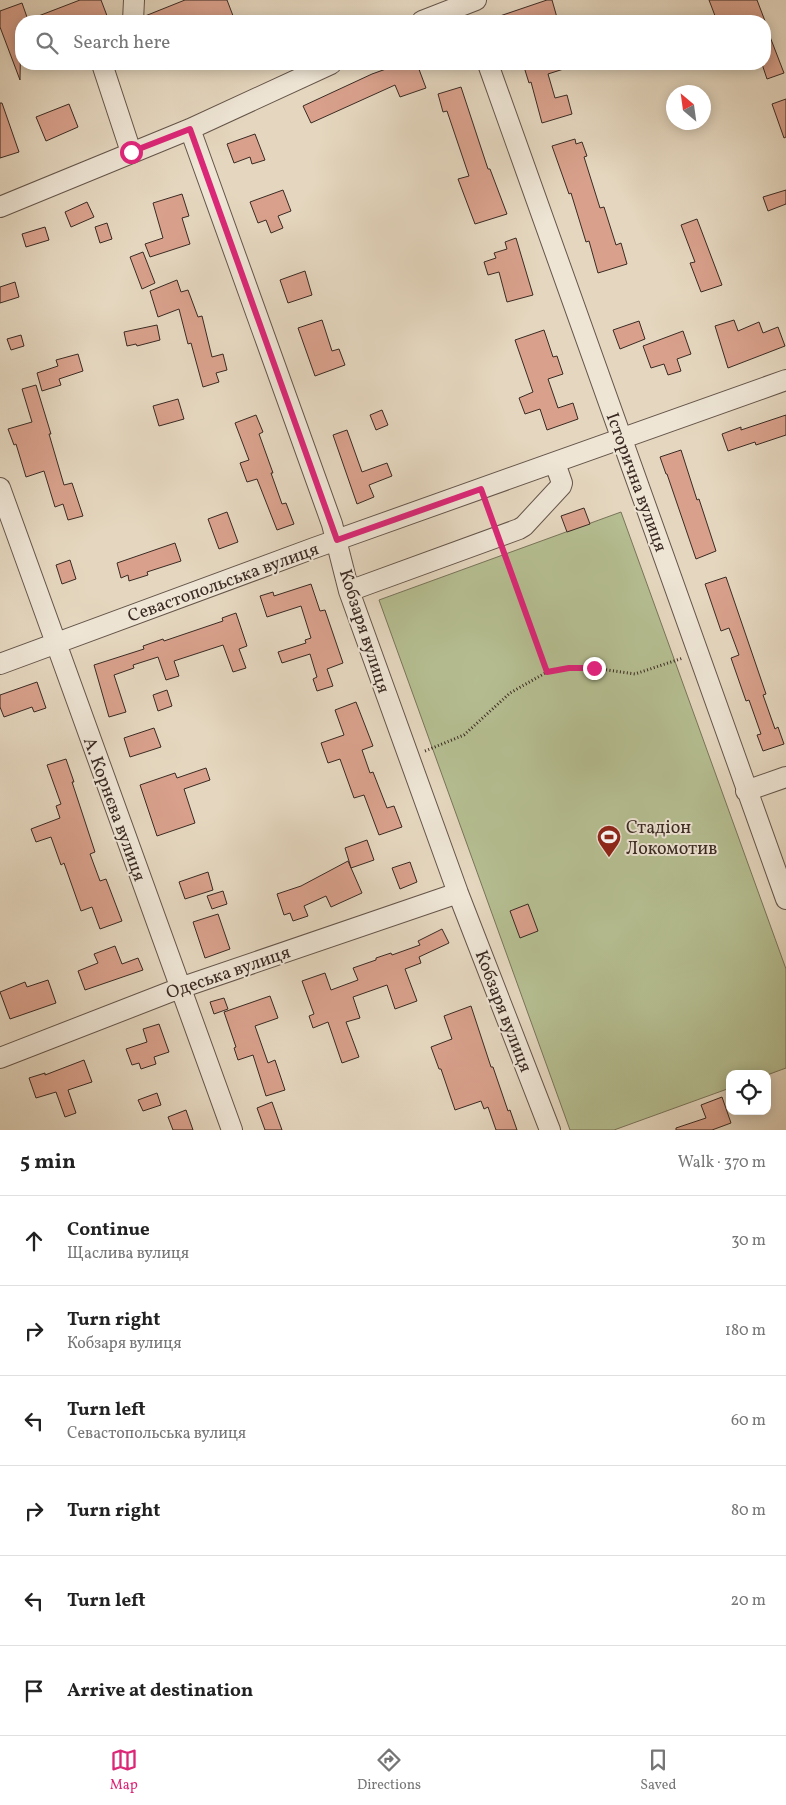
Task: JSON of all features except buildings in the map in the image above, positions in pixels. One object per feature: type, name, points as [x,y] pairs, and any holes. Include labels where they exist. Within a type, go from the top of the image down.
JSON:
[{"type":"street","points":[[133,15],[134,0]]},
{"type":"street","points":[[445,15],[472,8]]},
{"type":"street","points":[[104,70],[131,152]]},
{"type":"street","points":[[0,207],[190,129],[318,70]]},
{"type":"street","name":"Історична вулиця","points":[[490,70],[786,899]]},
{"type":"street","name":"Кобзаря вулиця","points":[[190,129],[337,540],[349,591],[458,893],[550,1130]]},
{"type":"street","name":"Севастопольська вулиця","points":[[0,664],[337,540],[786,380]]},
{"type":"street","points":[[349,591],[524,526],[561,486],[562,483],[555,463]]},
{"type":"street","name":"А. Корнєва вулиця","points":[[0,488],[232,1130]]},
{"type":"street","points":[[746,791],[786,776]]},
{"type":"street","name":"Одеська вулиця","points":[[0,1058],[180,988],[458,893]]},
{"type":"path","points":[[481,489],[547,672]]},
{"type":"path","points":[[409,757],[456,740],[510,693],[547,672],[569,668],[594,668],[635,674],[697,653]]},
{"type":"green space","name":"Стадіон Локомотив","points":[[621,512],[786,969],[786,1068],[771,1074],[771,1070],[726,1070],[726,1089],[614,1130],[570,1130],[379,600]]},
{"type":"place","name":"Стадіон Локомотив","points":[[609,858]]},
{"type":"route","points":[[131,152],[190,129],[337,540],[481,489],[547,672],[569,668],[594,668]]}]
